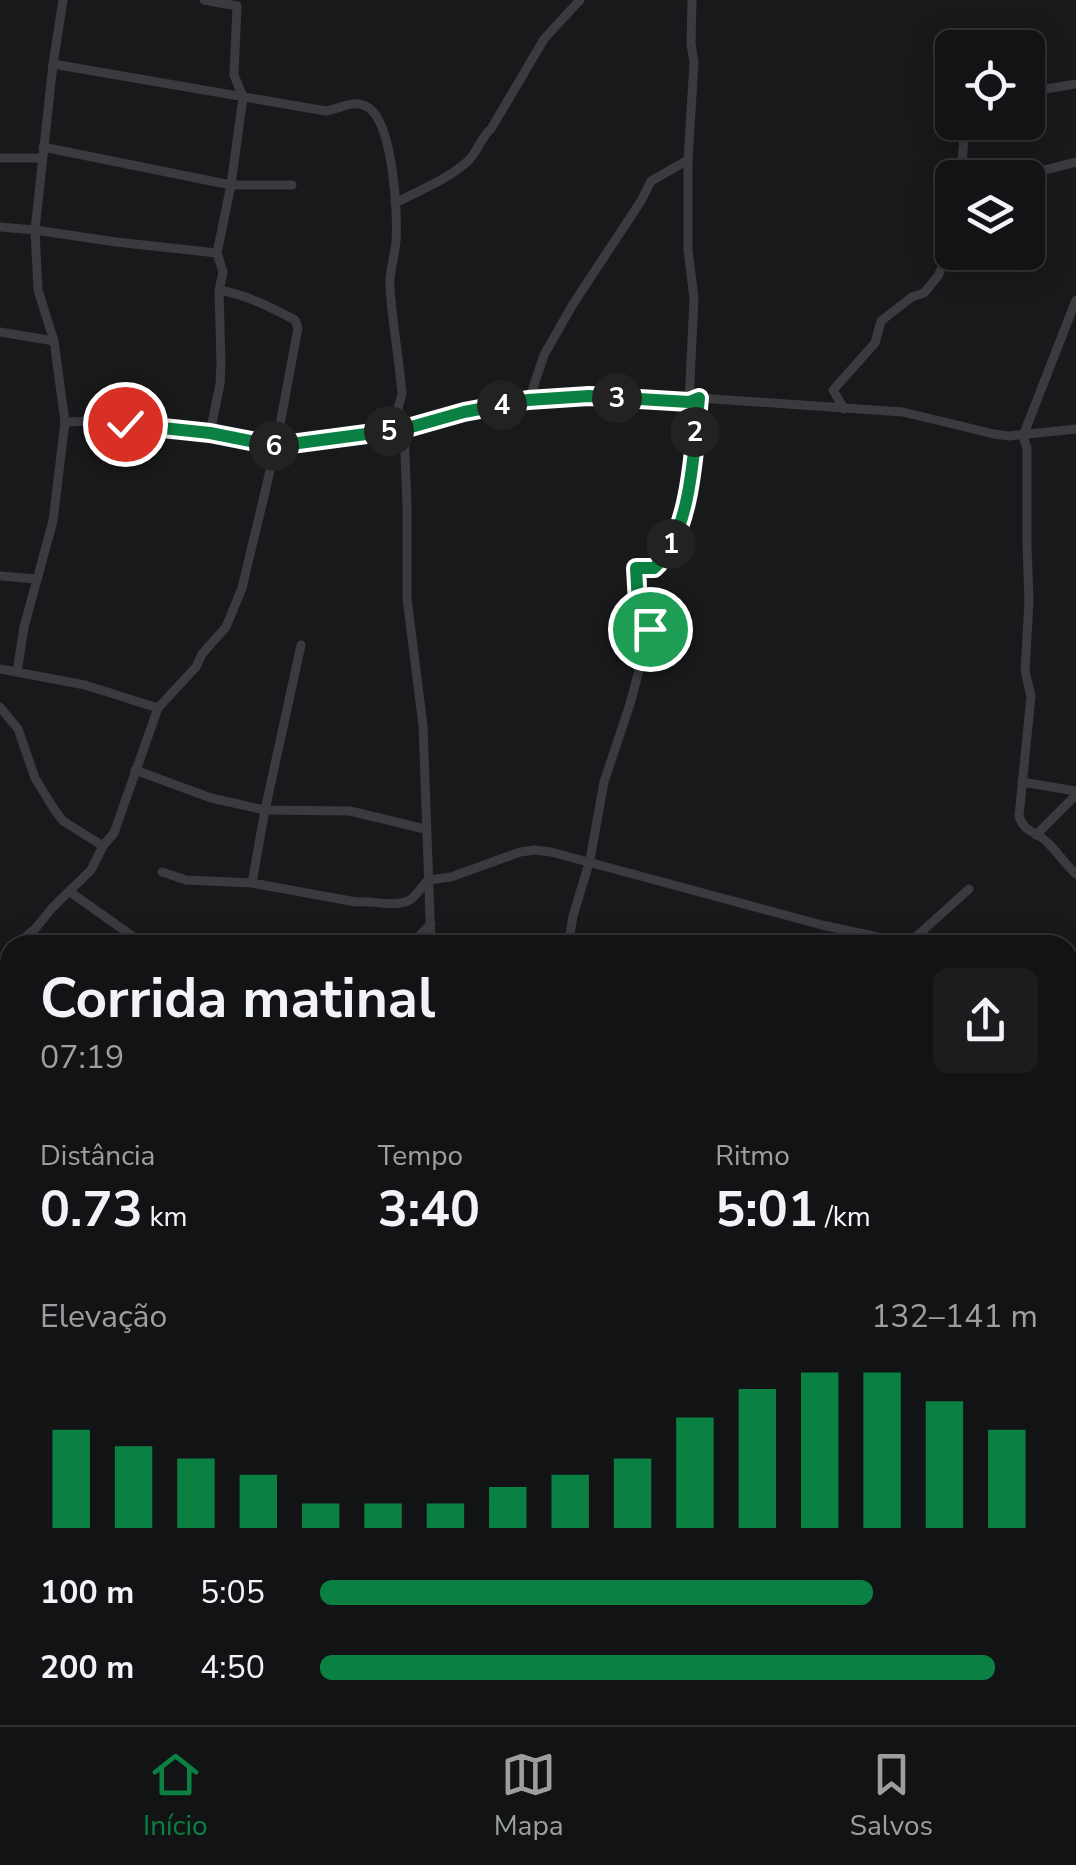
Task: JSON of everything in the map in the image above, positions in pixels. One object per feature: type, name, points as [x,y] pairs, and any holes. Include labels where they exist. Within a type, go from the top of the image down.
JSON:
[{"type":"street","points":[[17,672],[24,627],[53,521],[65,422],[54,341],[38,290],[35,230],[63,0]]},
{"type":"street","points":[[204,0],[237,6],[234,75],[243,97],[232,186],[217,254],[223,272],[219,290],[220,384],[210,433]]},
{"type":"street","points":[[395,203],[436,182],[470,158],[544,39],[580,0]]},
{"type":"street","points":[[570,935],[590,860],[604,782],[650,629],[651,616],[638,604],[636,568],[654,568],[665,558],[680,522],[693,452],[694,299],[688,249],[692,0]]},
{"type":"street","points":[[53,64],[326,111],[348,103],[368,107],[386,138],[394,175],[396,239],[390,285],[401,374],[398,408],[404,429],[408,504],[407,599],[423,724],[432,935]]},
{"type":"street","points":[[1045,89],[1076,84]]},
{"type":"street","points":[[0,158],[43,153],[232,186],[292,185]]},
{"type":"street","points":[[528,400],[544,354],[648,184],[688,160]]},
{"type":"street","points":[[1045,170],[1076,162]]},
{"type":"street","points":[[0,227],[217,254]]},
{"type":"street","points":[[844,409],[833,390],[875,344],[881,320],[924,292],[940,272]]},
{"type":"street","points":[[27,935],[91,870],[114,833],[158,708],[196,667],[226,626],[242,588],[276,446],[298,328],[295,320],[272,306],[219,290]]},
{"type":"street","points":[[1076,300],[1022,436],[1027,448],[1030,601],[1025,671],[1032,696],[1019,816],[1020,823],[1046,840],[1076,874]]},
{"type":"street","points":[[0,332],[54,341]]},
{"type":"street","points":[[65,422],[96,421],[210,433],[276,446],[404,429],[528,400],[589,396],[903,412],[994,434],[1022,436],[1076,429]]},
{"type":"street","points":[[0,576],[36,579]]},
{"type":"street","points":[[252,883],[301,644]]},
{"type":"street","points":[[0,669],[85,684],[158,708]]},
{"type":"street","points":[[0,707],[18,729],[35,778],[54,808],[64,820],[103,846]]},
{"type":"street","points":[[135,770],[212,798],[265,810],[350,811],[426,829]]},
{"type":"street","points":[[1022,782],[1076,794]]},
{"type":"street","points":[[1036,835],[1076,794]]},
{"type":"street","points":[[162,872],[186,880],[252,883],[356,902],[390,904],[410,900],[428,880],[451,877],[535,850],[590,860],[868,935]]},
{"type":"street","points":[[920,935],[969,889]]},
{"type":"street","points":[[70,892],[130,935]]},
{"type":"street","points":[[420,935],[431,924]]},
{"type":"route","points":[[125,424],[210,433],[276,446],[404,429],[528,400],[589,396],[689,402],[699,398],[680,522],[665,558],[654,568],[636,568],[638,604],[651,616],[650,629]]}]
